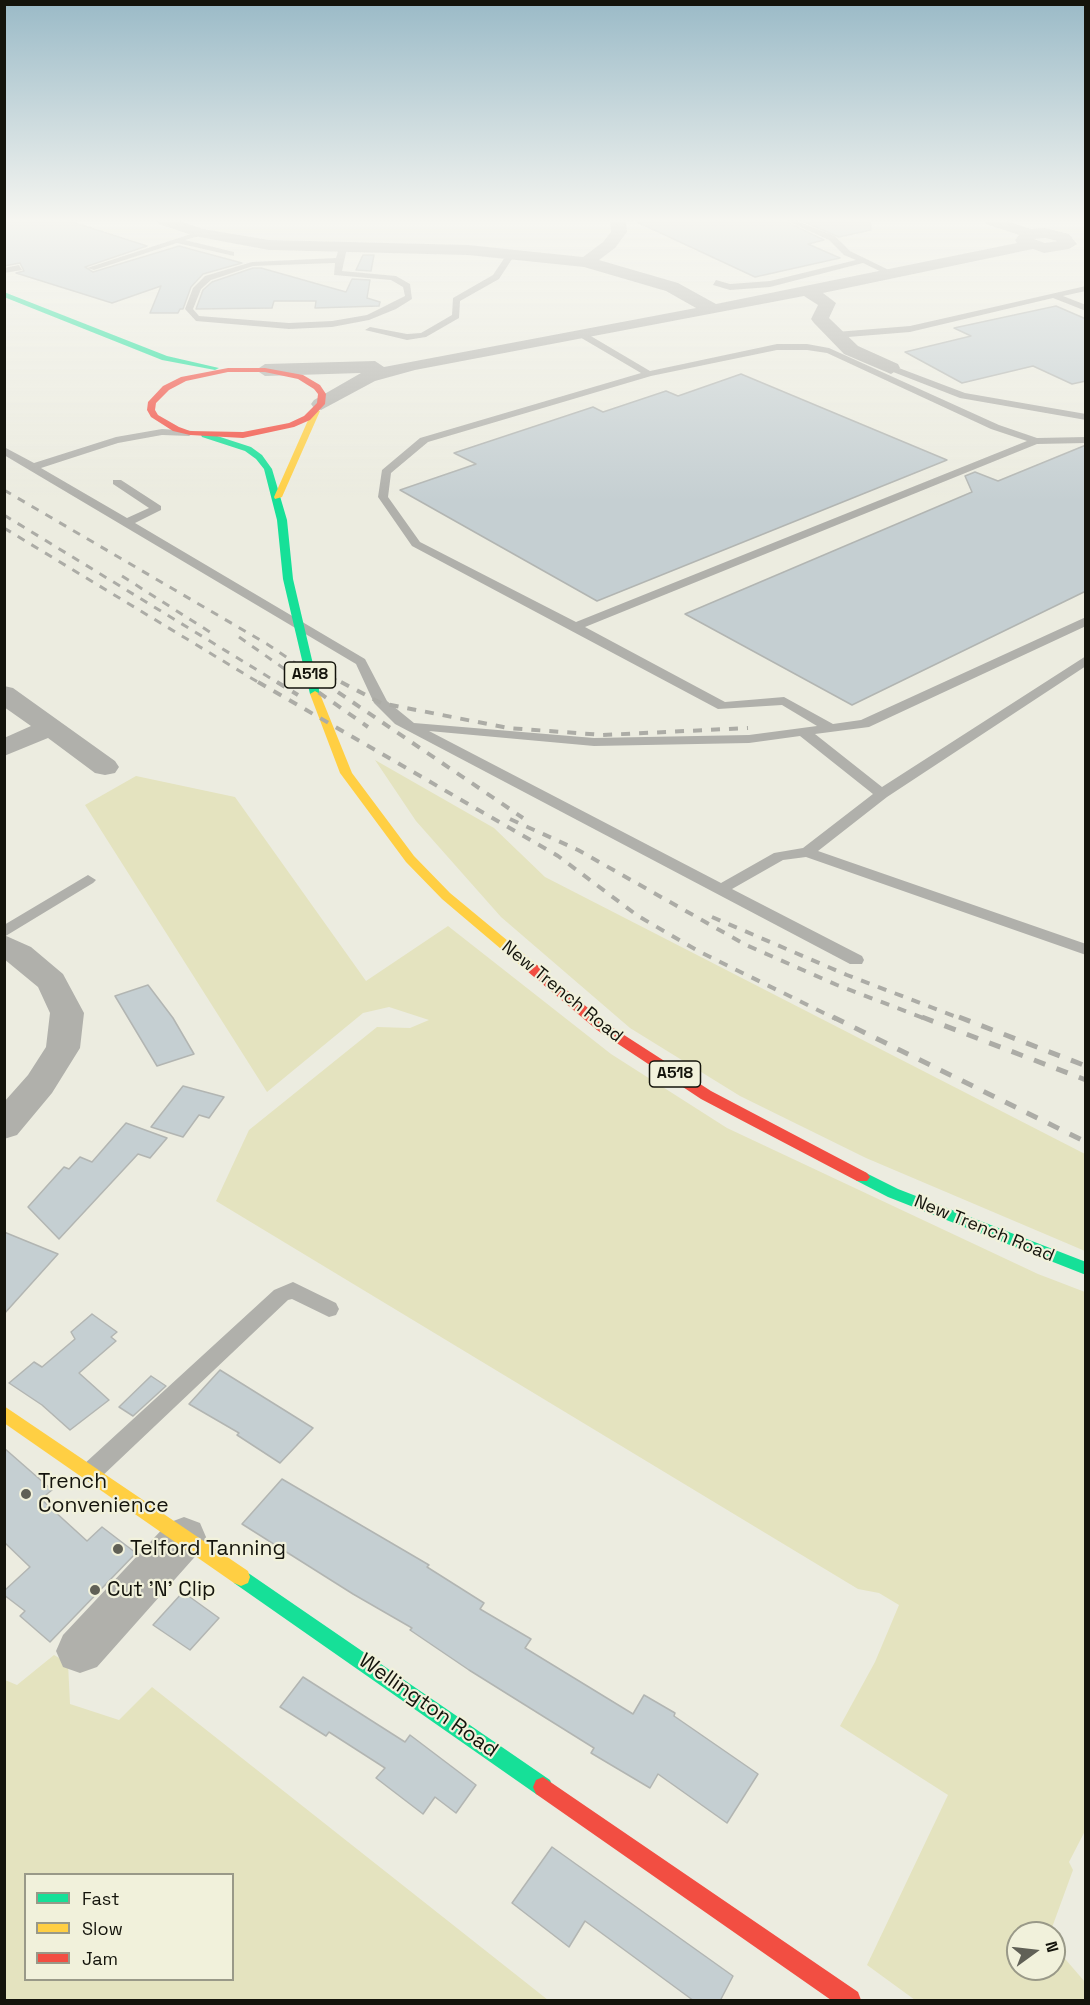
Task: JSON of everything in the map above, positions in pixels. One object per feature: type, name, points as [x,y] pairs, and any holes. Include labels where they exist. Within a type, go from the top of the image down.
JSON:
[{"type":"main road","points":[[56,315],[138,347],[192,365],[259,369],[308,380],[322,394],[319,407],[278,497]]},
{"type":"main road","points":[[138,347],[159,374],[159,392]]},
{"type":"main road","points":[[259,369],[200,375],[171,385],[159,392],[152,402],[151,410],[162,422],[190,433],[205,435],[263,433],[291,425],[319,407]]},
{"type":"main road","name":"New Trench Road","points":[[205,435],[248,449],[259,457],[268,469],[278,497],[288,579],[313,688],[344,767],[369,807],[410,859],[446,896],[602,1027],[706,1095],[893,1193],[1086,1269]]},
{"type":"main road","name":"Wellington Road","points":[[4,1413],[850,2001]]},
{"type":"street","points":[[319,407],[368,377],[413,365],[688,315]]},
{"type":"street","points":[[822,315],[820,319],[851,350],[891,368]]},
{"type":"street","points":[[259,369],[413,365]]},
{"type":"street","points":[[4,694],[105,767]]},
{"type":"street","points":[[4,748],[51,727]]},
{"type":"street","points":[[4,945],[20,954],[52,981],[66,1013],[63,1048],[40,1084],[4,1126]]},
{"type":"street","points":[[80,1652],[184,1537]]},
{"type":"lane","points":[[193,315],[196,318],[289,326],[332,324],[374,315]]},
{"type":"lane","points":[[370,330],[407,337],[423,335],[456,315]]},
{"type":"lane","points":[[836,335],[910,329],[971,315]]},
{"type":"lane","points":[[581,334],[649,374]]},
{"type":"lane","points":[[830,728],[784,701],[723,706],[416,543],[383,497],[386,472],[423,440],[649,374],[777,347],[807,347],[829,351],[995,427],[1036,441],[1086,440]]},
{"type":"lane","points":[[891,368],[963,396],[1086,417]]},
{"type":"lane","points":[[116,440],[144,422],[151,410]]},
{"type":"lane","points":[[33,467],[116,440],[162,432],[190,433]]},
{"type":"lane","points":[[575,627],[1036,441]]},
{"type":"lane","points":[[4,450],[361,662],[381,703],[400,721],[856,960]]},
{"type":"lane","points":[[117,482],[157,508],[126,523]]},
{"type":"lane","points":[[408,725],[594,742],[749,739],[864,724],[1086,621]]},
{"type":"lane","points":[[807,852],[882,794],[1086,660]]},
{"type":"lane","points":[[803,732],[882,794]]},
{"type":"lane","points":[[721,889],[779,856],[807,852],[1086,950]]},
{"type":"lane","points":[[4,932],[88,880]]},
{"type":"lane","points":[[91,1473],[281,1295],[293,1290],[329,1309]]},
{"type":"green space","points":[[375,760],[494,828],[545,877],[1085,1154],[1085,1251],[866,1158],[740,1096],[630,1028],[501,917],[416,821]]},
{"type":"green space","points":[[136,776],[235,797],[366,981],[448,926],[611,1054],[727,1128],[1038,1274],[1085,1292],[1085,1831],[1069,1862],[1073,1870],[1054,1921],[1006,1921],[1006,1981],[1066,1981],[1066,1960],[1085,1982],[1085,2000],[915,2000],[867,1965],[948,1795],[840,1726],[875,1662],[899,1605],[879,1593],[858,1589],[216,1201],[249,1130],[377,1027],[410,1028],[429,1020],[389,1007],[363,1013],[267,1092],[85,805]]},
{"type":"green space","points":[[54,1655],[68,1663],[70,1704],[119,1720],[152,1687],[548,2000],[5,2000],[5,1680],[17,1685]]},
{"type":"building","points":[[1016,315],[1076,315],[1086,319],[1086,381],[1072,384],[1033,366],[962,383],[905,352],[971,336],[954,328]]},
{"type":"building","points":[[741,374],[947,460],[597,601],[400,490],[476,464],[454,453],[593,407],[603,412],[666,391],[678,396]]},
{"type":"building","points":[[1086,445],[1086,591],[852,705],[685,614],[972,492],[965,476],[975,472],[998,481]]},
{"type":"building","points":[[148,985],[173,1018],[194,1054],[157,1066],[115,996]]},
{"type":"building","points":[[183,1086],[224,1097],[209,1118],[199,1115],[183,1137],[151,1127]]},
{"type":"building","points":[[126,1123],[167,1138],[150,1158],[138,1154],[59,1239],[28,1207],[64,1167],[69,1169],[80,1157],[92,1162]]},
{"type":"building","points":[[4,1232],[58,1254],[4,1314]]},
{"type":"building","points":[[92,1314],[117,1332],[111,1337],[116,1341],[79,1373],[109,1400],[70,1430],[42,1405],[9,1383],[34,1362],[42,1367],[75,1339],[71,1332]]},
{"type":"building","points":[[220,1370],[313,1428],[280,1463],[237,1435],[239,1433],[189,1404]]},
{"type":"building","points":[[151,1376],[166,1386],[133,1416],[119,1407]]},
{"type":"building","points":[[4,1448],[52,1490],[41,1499],[87,1541],[102,1527],[136,1553],[50,1642],[20,1616],[25,1611],[4,1595],[4,1591],[30,1567],[4,1542]]},
{"type":"building","points":[[282,1479],[429,1565],[427,1567],[484,1603],[480,1609],[531,1639],[525,1648],[633,1714],[644,1695],[675,1713],[674,1716],[758,1774],[727,1823],[658,1774],[650,1788],[591,1753],[594,1748],[469,1670],[410,1630],[412,1628],[242,1524]]},
{"type":"building","points":[[183,1592],[219,1618],[190,1650],[153,1625]]},
{"type":"building","points":[[303,1677],[405,1742],[410,1735],[476,1785],[456,1813],[435,1797],[423,1814],[376,1778],[385,1768],[329,1732],[326,1736],[280,1707]]},
{"type":"building","points":[[552,1847],[733,1976],[720,2001],[694,2001],[585,1921],[569,1947],[512,1903]]},
{"type":"railway","points":[[4,490],[267,644],[326,684]]},
{"type":"railway","points":[[4,515],[280,684]]},
{"type":"railway","points":[[4,528],[261,684]]},
{"type":"railway","points":[[122,576],[213,634]]},
{"type":"railway","points":[[239,637],[306,684]]},
{"type":"railway","points":[[315,669],[344,684]]},
{"type":"railway","points":[[258,682],[558,856],[638,916],[700,952],[836,1019]]},
{"type":"railway","points":[[277,682],[298,695]]},
{"type":"railway","points":[[304,682],[368,727]]},
{"type":"railway","points":[[323,682],[523,818]]},
{"type":"railway","points":[[341,682],[381,703],[508,728],[603,735],[748,728]]},
{"type":"railway","points":[[510,819],[578,850],[746,945],[837,985],[926,1019]]},
{"type":"railway","points":[[712,917],[847,975],[962,1019]]},
{"type":"railway","points":[[833,1017],[1086,1142]]},
{"type":"railway","points":[[922,1017],[1086,1080]]},
{"type":"railway","points":[[959,1017],[1086,1066]]},
{"type":"traffic: fast","points":[[56,315],[165,358],[215,368]]},
{"type":"traffic: fast","points":[[205,435],[248,449],[259,457],[268,469],[282,520],[288,579],[315,694]]},
{"type":"traffic: fast","points":[[862,1177],[893,1193],[1086,1269]]},
{"type":"traffic: fast","points":[[241,1577],[543,1787]]},
{"type":"traffic: slow","points":[[278,497],[316,411]]},
{"type":"traffic: slow","points":[[315,694],[346,773],[410,859],[446,896],[532,968]]},
{"type":"traffic: slow","points":[[4,1413],[241,1577]]},
{"type":"traffic: jam","points":[[228,370],[265,370],[300,377],[317,387],[322,394],[321,404],[307,418],[291,425],[243,435],[190,433],[176,429],[155,417],[151,410],[152,402],[166,388],[184,379],[228,370]]},
{"type":"traffic: jam","points":[[532,968],[602,1027],[706,1095],[862,1177]]},
{"type":"traffic: jam","points":[[543,1787],[850,2000]]},
{"type":"place","name":"Trench Convenience","points":[[26,1494]]},
{"type":"place","name":"Telford Tanning","points":[[118,1549]]},
{"type":"place","name":"Cut 'N' Clip","points":[[95,1590]]}]
